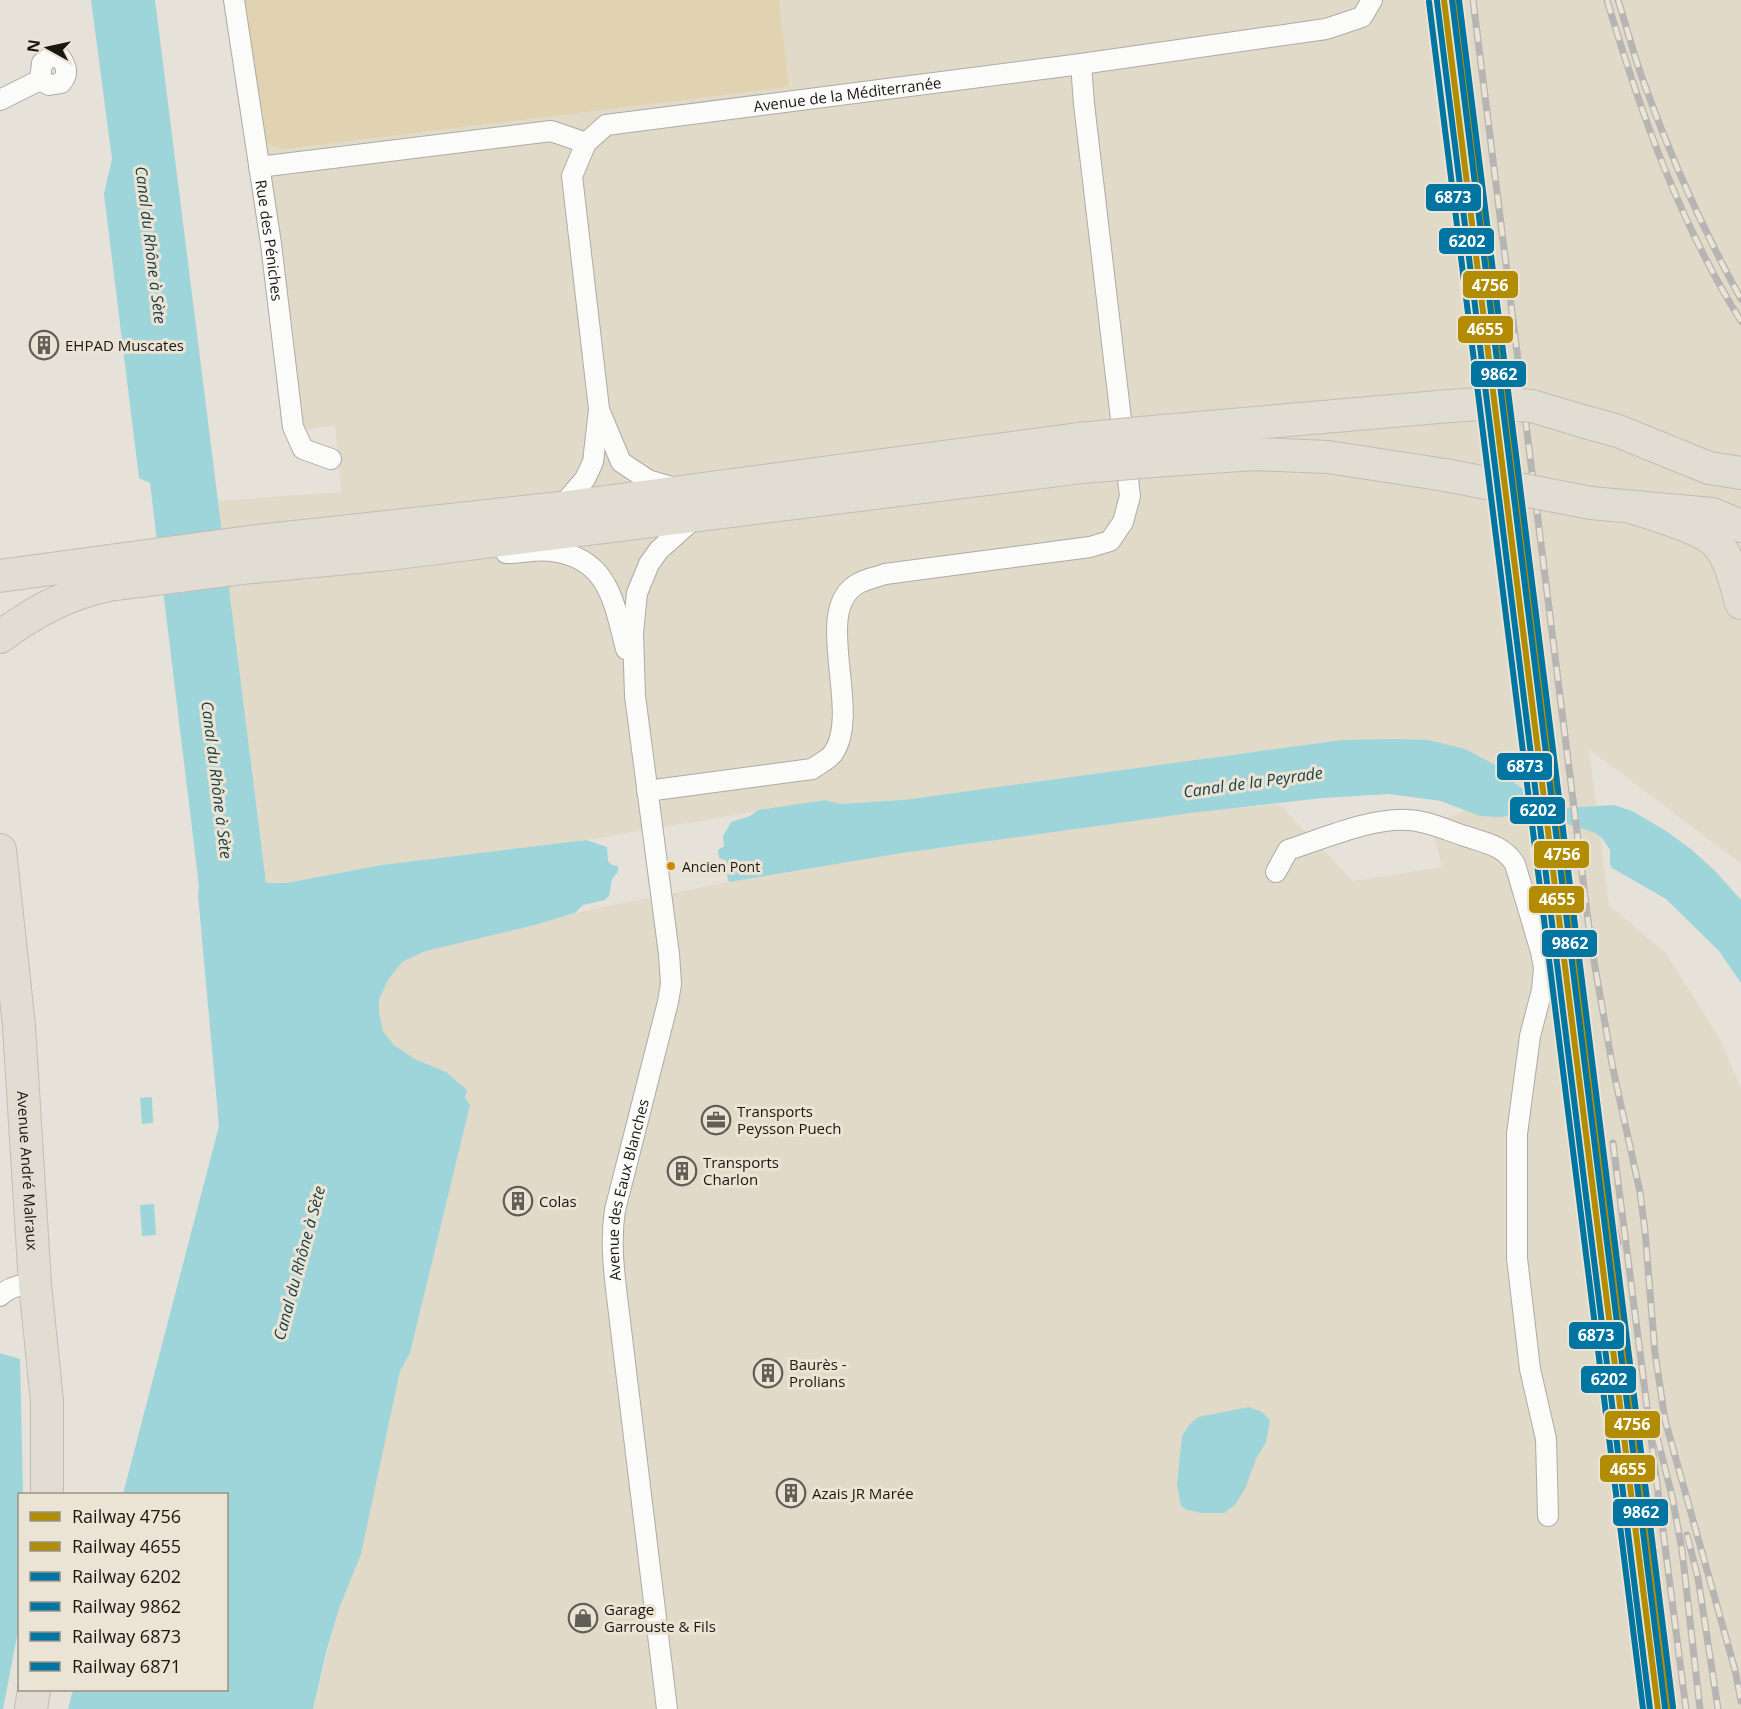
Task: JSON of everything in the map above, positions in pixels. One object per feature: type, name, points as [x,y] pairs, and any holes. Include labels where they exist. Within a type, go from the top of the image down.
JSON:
[{"type":"main road","points":[[251,554],[389,554],[691,503],[1081,453],[1165,446],[1450,406],[1494,403],[1532,406],[1618,431],[1709,468],[1741,473]]},
{"type":"main road","points":[[1165,446],[1255,454],[1328,457],[1591,502],[1712,514],[1741,526]]},
{"type":"main road","points":[[0,576],[108,573],[560,508],[691,503]]},
{"type":"main road","points":[[1632,507],[1693,529],[1718,544],[1734,574],[1741,603]]},
{"type":"main road","points":[[0,637],[53,603],[91,589],[108,573]]},
{"type":"main road","name":"Avenue André Malraux","points":[[0,850],[19,1026],[35,1284],[47,1401],[47,1493]]},
{"type":"main road","points":[[31,1709],[34,1691]]},
{"type":"street","name":"Rue des Péniches","points":[[234,0],[271,244],[293,427],[303,449],[331,459]]},
{"type":"street","name":"Avenue de la Méditerranée","points":[[599,410],[572,176],[586,143],[606,125],[1326,30],[1362,17],[1372,0]]},
{"type":"street","points":[[647,791],[812,769],[833,755],[843,734],[836,619],[842,599],[857,583],[885,574],[1090,547],[1110,540],[1123,522],[1130,496],[1081,64]]},
{"type":"street","points":[[0,100],[40,80]]},
{"type":"street","points":[[259,167],[550,131],[586,143]]},
{"type":"street","points":[[599,410],[621,462],[648,480],[691,503]]},
{"type":"street","points":[[560,508],[585,479],[593,462],[599,410]]},
{"type":"street","name":"Avenue des Eaux Blanches","points":[[668,1709],[612,1250],[615,1210],[647,1089],[671,984],[633,675],[633,633],[637,593],[649,564],[691,503]]},
{"type":"street","name":"Avenue des Eaux Blanches","points":[[389,554],[427,558],[552,551],[581,560],[596,568],[613,597],[633,675]]},
{"type":"street","points":[[1276,872],[1288,850],[1391,819],[1434,825],[1498,847],[1510,856],[1515,864],[1544,968],[1542,990],[1530,1036],[1516,1134],[1516,1258],[1530,1369],[1546,1439],[1548,1516]]},
{"type":"street","points":[[0,1296],[6,1290],[19,1285],[35,1284]]},
{"type":"shaded area","points":[[244,0],[779,0],[789,87],[283,149],[262,142]]},
{"type":"shaded area","points":[[779,0],[1741,0],[1741,864],[1589,749],[1609,905],[1666,953],[1720,1039],[1741,1088],[1741,1709],[313,1709],[400,1371],[410,1353],[447,1198],[467,1090],[446,1073],[415,1059],[394,1045],[383,1031],[379,999],[388,980],[402,962],[426,951],[575,913],[729,882],[902,853],[1191,813],[1279,804],[1353,881],[1442,867],[1431,823],[1522,790],[1507,771],[1428,740],[1342,740],[903,800],[840,804],[825,800],[586,840],[382,865],[286,883],[266,883],[217,501],[341,492],[335,425],[299,431],[262,142],[789,87]]},
{"type":"water","name":"Canal du Rhône à Sète","points":[[91,0],[155,0],[266,883],[286,883],[382,865],[586,840],[607,847],[608,861],[618,866],[618,872],[612,879],[609,896],[605,900],[583,905],[575,913],[531,926],[426,951],[402,962],[388,980],[379,999],[383,1031],[394,1045],[415,1059],[446,1072],[467,1090],[465,1098],[470,1105],[410,1353],[400,1371],[361,1554],[340,1606],[313,1709],[68,1709],[73,1691],[228,1691],[228,1493],[123,1493],[219,1126],[199,886],[150,483],[139,478],[104,194],[112,159]]},
{"type":"water","name":"Canal de la Peyrade","points":[[1342,740],[1428,740],[1465,749],[1507,771],[1515,783],[1523,789],[1567,808],[1614,805],[1632,811],[1666,831],[1716,872],[1741,900],[1741,983],[1719,951],[1666,899],[1612,868],[1610,850],[1602,838],[1595,833],[1535,813],[1499,817],[1480,816],[1441,801],[1389,794],[1323,798],[1191,813],[902,853],[729,882],[726,871],[727,861],[719,858],[718,850],[724,846],[723,836],[731,822],[750,816],[758,810],[825,800],[840,804],[903,800]]},
{"type":"water","points":[[152,1097],[153,1123],[142,1124],[140,1098]]},
{"type":"water","points":[[154,1204],[156,1235],[142,1236],[140,1205]]},
{"type":"water","points":[[0,1353],[20,1359],[23,1493],[18,1493],[18,1631],[3,1709],[0,1709]]},
{"type":"water","points":[[1249,1407],[1262,1412],[1270,1420],[1266,1442],[1256,1459],[1245,1489],[1235,1505],[1224,1513],[1187,1510],[1181,1506],[1177,1485],[1182,1436],[1198,1417]]},
{"type":"railway","points":[[1473,0],[1591,944],[1613,1069],[1640,1192],[1655,1353],[1665,1420],[1735,1670],[1741,1701]]},
{"type":"railway","points":[[1607,0],[1633,83],[1663,165],[1699,245],[1741,321]]},
{"type":"railway","points":[[1618,0],[1640,73],[1665,139],[1688,193],[1741,299]]},
{"type":"railway","points":[[1592,1101],[1601,1161],[1618,1243]]},
{"type":"railway","points":[[1613,1143],[1686,1709]]},
{"type":"railway","points":[[1657,1437],[1672,1496],[1682,1550],[1700,1709]]},
{"type":"railway","points":[[1630,1490],[1637,1569],[1644,1709]]},
{"type":"railway","points":[[1687,1535],[1698,1578],[1718,1709]]},
{"type":"rail line","name":"4655","points":[[1444,0],[1658,1709]]},
{"type":"rail line","name":"9862","points":[[1452,0],[1665,1708]]},
{"type":"rail line","name":"4756","points":[[1455,0],[1668,1709]]},
{"type":"rail line","name":"6871","points":[[1459,0],[1673,1707]]},
{"type":"rail line","name":"6202","points":[[1437,1],[1650,1709]]},
{"type":"rail line","name":"6873","points":[[1429,2],[1643,1709]]},
{"type":"place","name":"EHPAD Muscates","points":[[44,345]]},
{"type":"place","name":"Ancien Pont","points":[[671,866]]},
{"type":"place","name":"Transports Peysson Puech","points":[[716,1120]]},
{"type":"place","name":"Transports Charlon","points":[[682,1171]]},
{"type":"place","name":"Colas","points":[[518,1201]]},
{"type":"place","name":"Baurès - Prolians","points":[[768,1373]]},
{"type":"place","name":"Azais JR Marée","points":[[791,1493]]},
{"type":"place","name":"Garage Garrouste & Fils","points":[[583,1618]]}]
